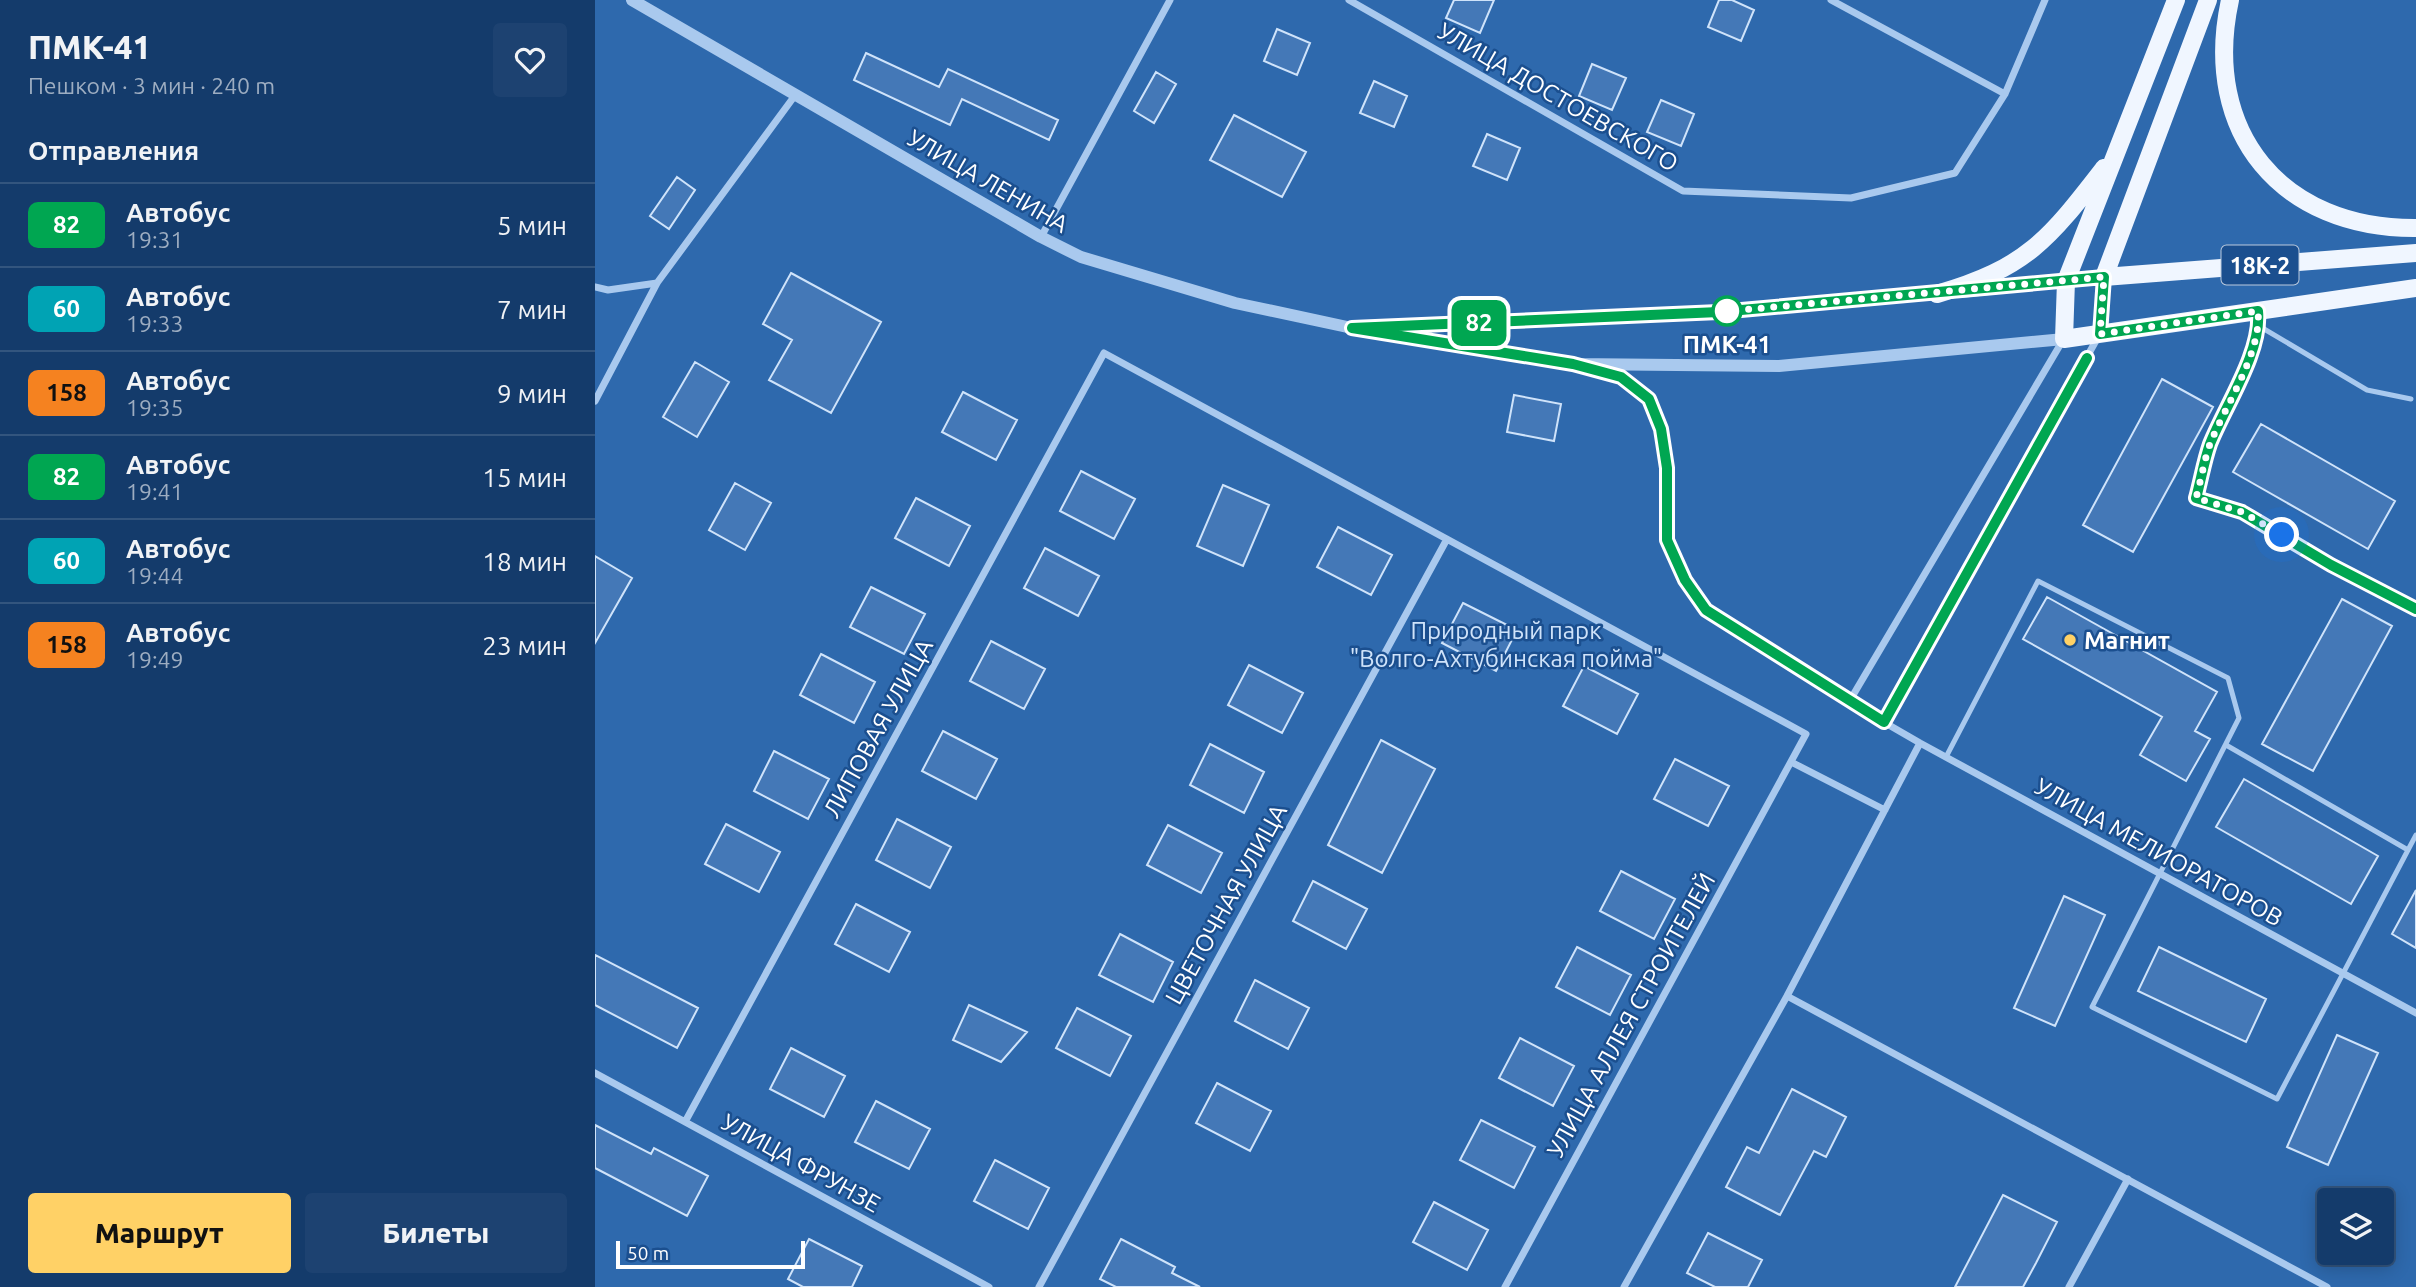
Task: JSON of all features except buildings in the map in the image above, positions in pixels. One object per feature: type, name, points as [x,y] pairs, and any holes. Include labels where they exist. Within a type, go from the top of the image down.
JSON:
[{"type":"main road","points":[[2064,339],[2066,281],[2176,0]]},
{"type":"main road","points":[[2104,277],[2208,0]]},
{"type":"main road","points":[[2230,0],[2225,21],[2228,96],[2236,123],[2270,177],[2293,196],[2350,222],[2381,229],[2416,228]]},
{"type":"main road","points":[[1937,294],[1982,281],[2039,246],[2117,151]]},
{"type":"main road","name":"18К-2","points":[[2104,277],[2416,253]]},
{"type":"main road","name":"18К-2","points":[[2064,339],[2259,319],[2416,288]]},
{"type":"street","name":"УЛИЦА ЛЕНИНА","points":[[632,0],[1041,237],[1081,257],[1235,303],[1352,328]]},
{"type":"street","points":[[1041,237],[1170,0]]},
{"type":"street","name":"УЛИЦА ДОСТОЕВСКОГО","points":[[1349,0],[1683,191],[1851,198],[1955,173],[2005,94],[2045,0]]},
{"type":"street","points":[[1831,0],[2005,94]]},
{"type":"street","points":[[595,401],[657,283],[796,94]]},
{"type":"street","points":[[1352,328],[1719,312],[2104,277],[2100,334],[1884,722]]},
{"type":"street","points":[[595,287],[608,290],[657,283]]},
{"type":"street","points":[[1352,328],[1573,364],[1779,366],[2064,339]]},
{"type":"street","points":[[1849,702],[2064,339]]},
{"type":"street","name":"ЛИПОВАЯ УЛИЦА","points":[[685,1122],[1104,353],[1447,539]]},
{"type":"street","name":"УЛИЦА МЕЛИОРАТОРОВ","points":[[1573,364],[1621,377],[1649,399],[1661,429],[1667,468],[1667,540],[1685,580],[1706,610],[1849,702],[1920,743],[2416,1013]]},
{"type":"street","name":"УЛИЦА АЛЛЕЯ СТРОИТЕЛЕЙ","points":[[1447,539],[1807,734],[1504,1287]]},
{"type":"street","name":"ЦВЕТОЧНАЯ УЛИЦА","points":[[1039,1287],[1447,539]]},
{"type":"street","points":[[1624,1287],[1787,996],[1920,743]]},
{"type":"street","points":[[1791,762],[1885,810]]},
{"type":"street","points":[[1787,996],[2326,1287]]},
{"type":"street","name":"УЛИЦА ФРУНЗЕ","points":[[595,1073],[989,1287]]},
{"type":"street","points":[[2069,1287],[2128,1180]]},
{"type":"lane","points":[[2411,399],[2367,390],[2259,319],[2230,403],[2210,445],[2196,498],[2242,512],[2331,565],[2416,609]]},
{"type":"lane","points":[[1946,757],[2038,582],[2228,678],[2239,718],[2092,1007],[2277,1099],[2416,835]]},
{"type":"lane","points":[[2226,745],[2408,850]]},
{"type":"green space","name":"Природный парк \"Волго-Ахтубинская пойма\"","points":[[595,0],[2416,0],[2416,1287],[595,1287]]},
{"type":"bus line","name":"82","points":[[2087,358],[1884,722],[1706,610],[1685,580],[1667,540],[1667,468],[1661,429],[1649,399],[1621,377],[1573,364],[1352,328],[1719,312],[2104,277],[2100,334],[2258,311],[2259,326],[2230,403],[2210,445],[2196,498],[2242,512],[2331,565],[2416,609]]},
{"type":"place","name":"ПМК-41","points":[[1727,311]]},
{"type":"place","name":"Магнит","points":[[2070,640]]},
{"type":"route","points":[[1727,311],[1719,312],[2104,277],[2100,334],[2258,311],[2259,326],[2230,403],[2210,445],[2196,498],[2242,512],[2282,535]]}]
